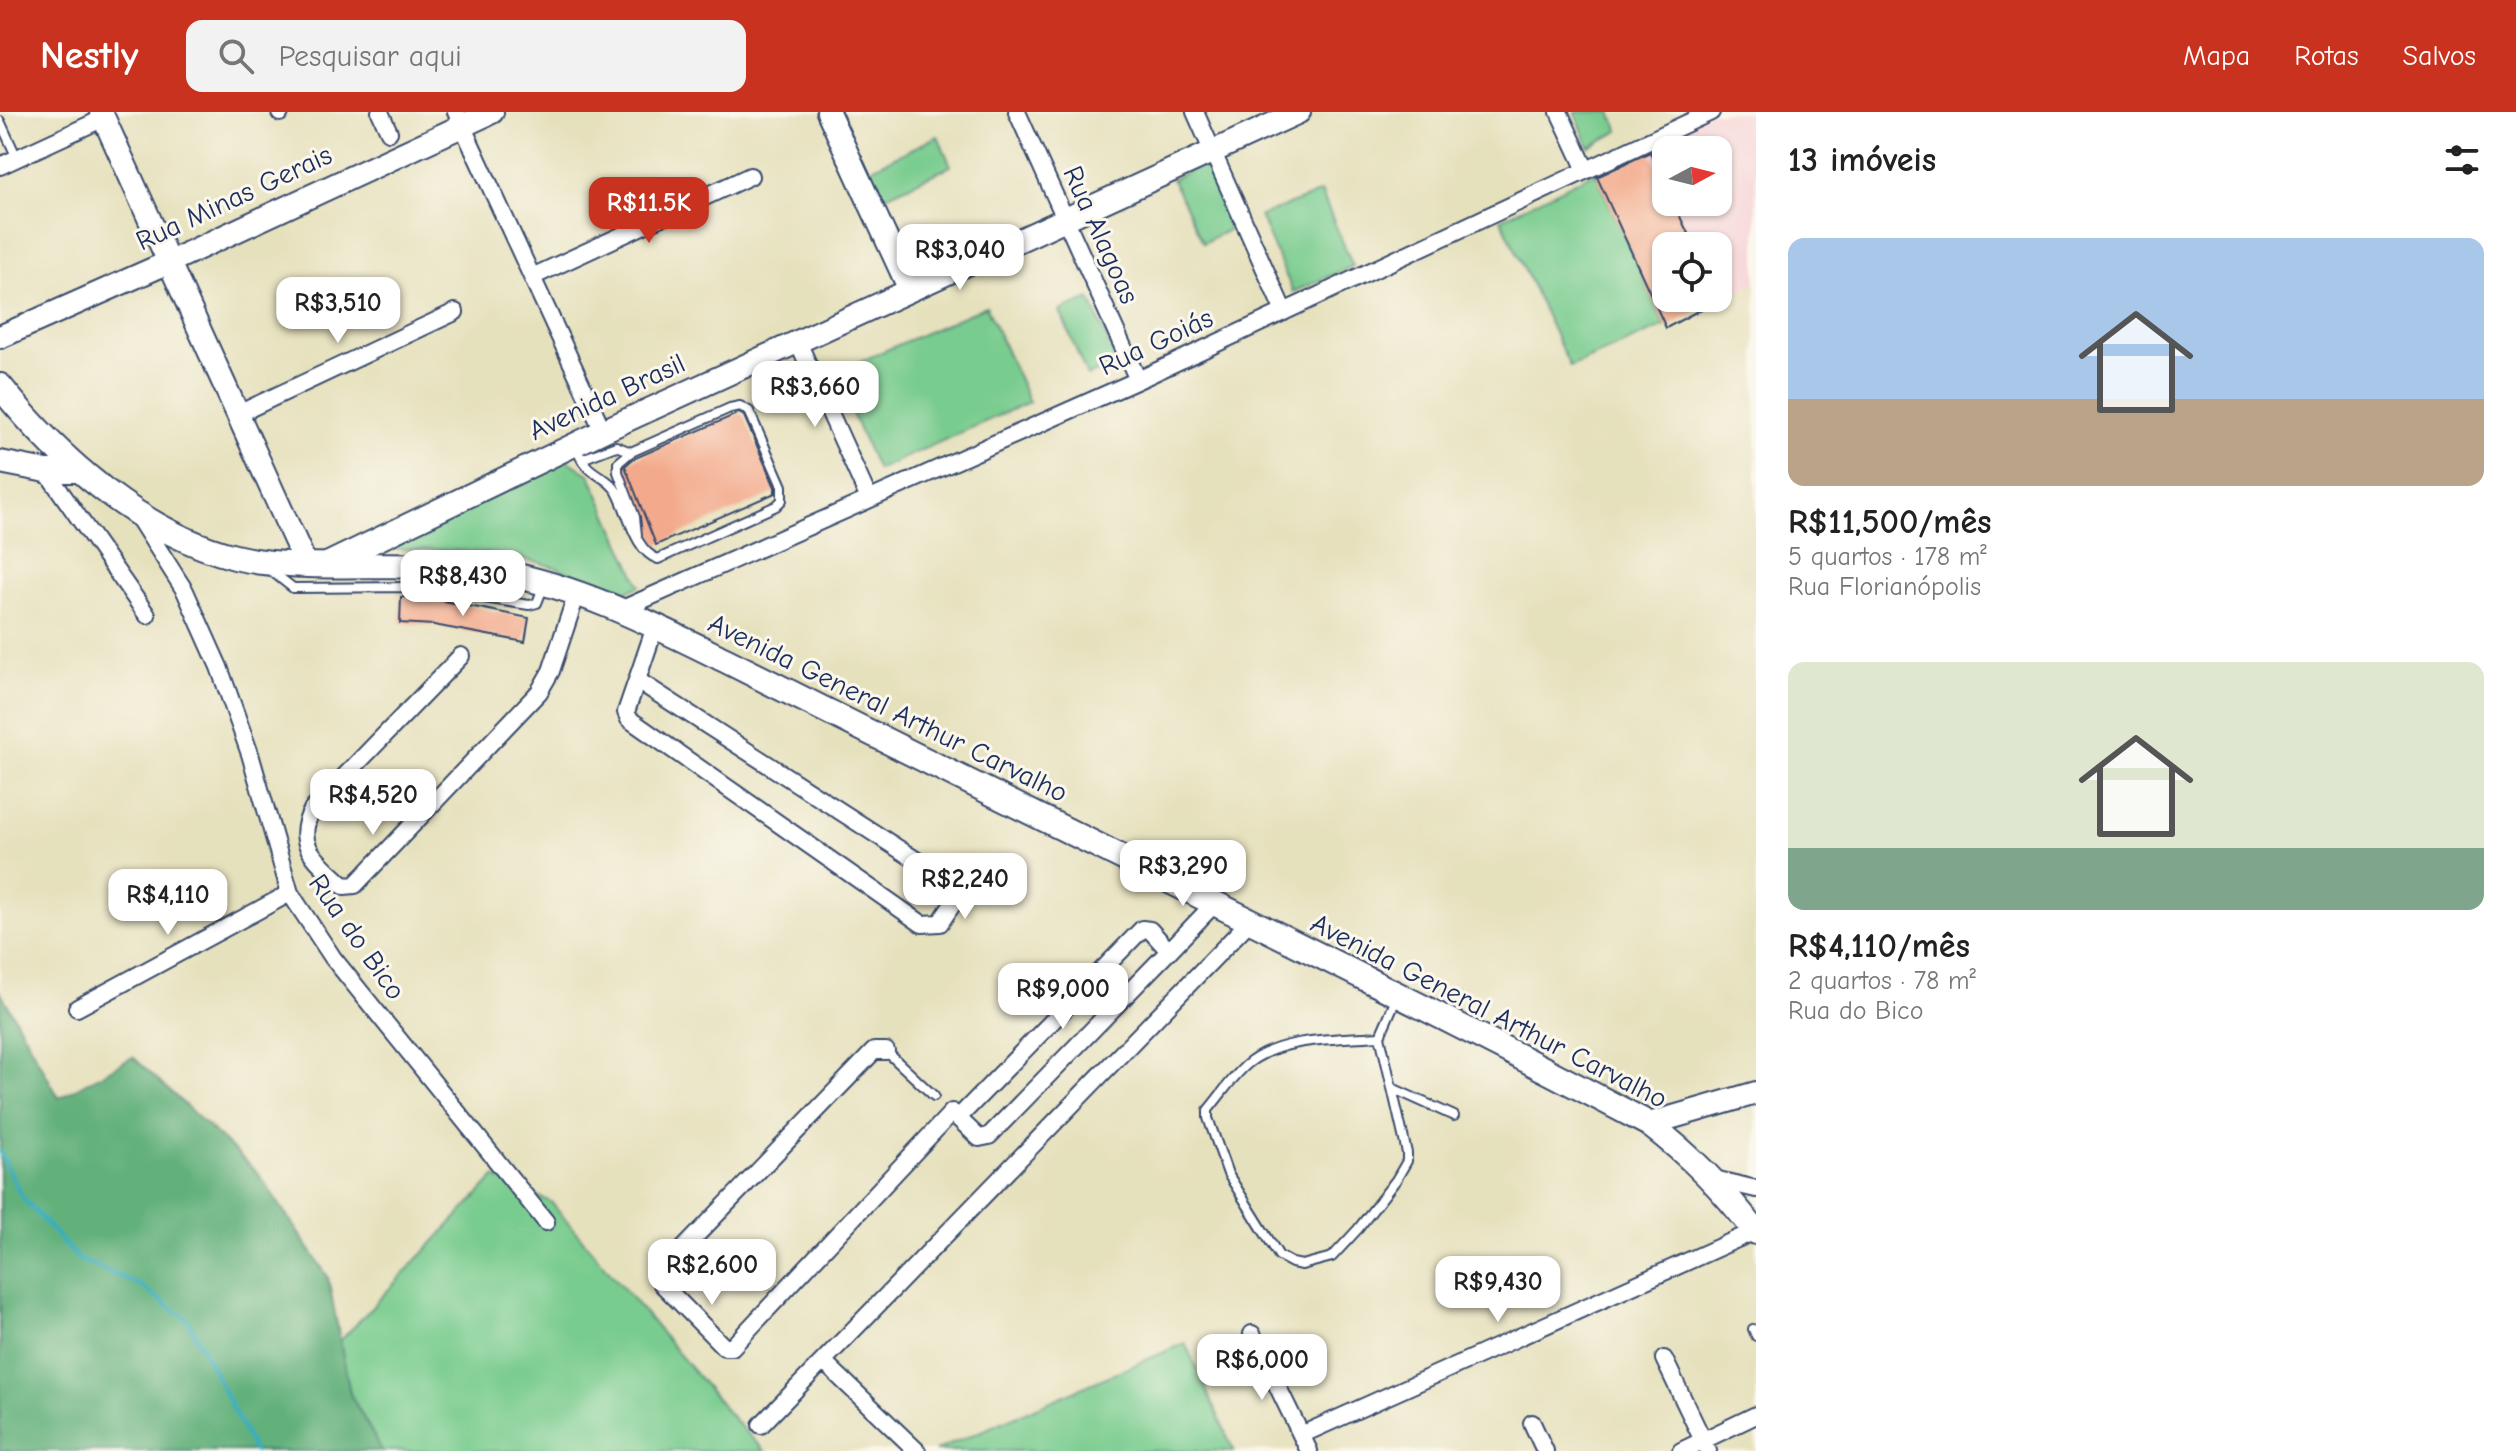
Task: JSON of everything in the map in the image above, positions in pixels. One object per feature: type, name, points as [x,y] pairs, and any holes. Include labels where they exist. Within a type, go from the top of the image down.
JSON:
[{"type":"main road","name":"Rua Minas Gerais","points":[[0,337],[169,262],[459,119],[492,112]]},
{"type":"main road","points":[[828,112],[910,290]]},
{"type":"main road","name":"Avenida Brasil","points":[[315,565],[578,452],[603,431],[1299,112]]},
{"type":"main road","points":[[102,115],[238,414],[315,565]]},
{"type":"main road","name":"Avenida General Arthur Carvalho","points":[[0,386],[30,424],[45,464],[82,471],[135,513],[218,552],[260,561],[460,568],[503,573],[577,593],[655,627],[1215,903],[1649,1124],[1714,1179],[1755,1231]]},
{"type":"main road","points":[[0,462],[45,464]]},
{"type":"main road","points":[[376,565],[379,539]]},
{"type":"main road","points":[[1649,1124],[1756,1093]]},
{"type":"street","points":[[380,112],[389,132]]},
{"type":"street","name":"Rua Alagoas","points":[[1017,112],[1138,380]]},
{"type":"street","points":[[1195,112],[1284,312]]},
{"type":"street","points":[[1559,112],[1586,170]]},
{"type":"street","name":"Rua Goiás","points":[[618,611],[1138,380],[1711,112]]},
{"type":"street","points":[[0,166],[102,115]]},
{"type":"street","points":[[459,119],[603,431]]},
{"type":"street","points":[[532,277],[750,176]]},
{"type":"street","points":[[238,414],[455,312]]},
{"type":"street","points":[[798,342],[869,499]]},
{"type":"street","points":[[45,464],[147,615]]},
{"type":"street","name":"Rua do Bico","points":[[135,513],[185,591],[219,667],[250,754],[290,893],[333,958],[546,1222]]},
{"type":"street","points":[[461,656],[312,810],[304,824],[305,841],[311,853],[344,886],[355,885],[539,692],[551,671],[577,593]]},
{"type":"street","points":[[637,680],[953,884],[956,899],[940,923],[922,924],[629,719],[626,712],[655,627]]},
{"type":"street","points":[[77,1008],[290,893]]},
{"type":"street","points":[[1169,951],[1150,930],[1142,929],[958,1118],[979,1138],[989,1136],[1169,951],[1215,903]]},
{"type":"street","points":[[761,1425],[1250,921]]},
{"type":"street","points":[[886,1051],[874,1051],[662,1271],[662,1284],[724,1347],[732,1347],[952,1112]]},
{"type":"street","points":[[1714,1179],[1756,1189]]},
{"type":"street","points":[[1252,1334],[1305,1443],[1755,1231]]},
{"type":"street","points":[[1664,1359],[1705,1446]]},
{"type":"street","points":[[823,1361],[917,1451]]},
{"type":"street","points":[[1681,1451],[1705,1446],[1756,1415]]},
{"type":"street","points":[[1532,1423],[1545,1451]]},
{"type":"lane","points":[[0,121],[17,158]]},
{"type":"lane","points":[[631,452],[616,446],[578,452],[590,468],[606,479],[617,492],[642,549],[658,559],[776,506],[783,496],[782,486],[749,411],[740,406],[730,408],[631,452],[618,463],[618,472],[635,517],[637,535]]},
{"type":"lane","points":[[260,561],[293,588],[412,587],[529,605],[537,603],[544,584]]},
{"type":"lane","points":[[1380,1036],[1309,1041],[1269,1053],[1250,1062],[1208,1110],[1228,1174],[1279,1256],[1292,1263],[1302,1265],[1332,1257],[1358,1229],[1403,1169],[1407,1153],[1380,1036],[1397,996]]},
{"type":"lane","points":[[886,1051],[934,1096]]},
{"type":"lane","points":[[1392,1088],[1454,1116]]},
{"type":"shaded area","points":[[1711,112],[1756,112],[1756,283],[1732,294],[1732,232],[1687,232],[1680,216],[1732,216],[1732,136],[1661,136]]},
{"type":"shaded area","points":[[1652,140],[1652,156],[1646,143]]},
{"type":"green space","points":[[1575,112],[1611,112],[1619,131],[1589,147]]},
{"type":"green space","points":[[938,136],[951,166],[884,197],[870,169]]},
{"type":"green space","points":[[1205,163],[1232,228],[1203,243],[1172,179]]},
{"type":"green space","points":[[1595,172],[1652,297],[1652,312],[1659,312],[1665,326],[1570,367],[1501,219]]},
{"type":"green space","points":[[1321,192],[1353,266],[1293,292],[1260,216]]},
{"type":"green space","points":[[1090,299],[1118,364],[1087,376],[1060,311]]},
{"type":"green space","points":[[986,306],[1029,402],[877,470],[834,373]]},
{"type":"green space","points":[[564,458],[590,475],[640,586],[620,594],[538,562],[478,552],[397,549],[392,542]]},
{"type":"green space","points":[[0,991],[59,1098],[133,1057],[258,1173],[328,1277],[350,1394],[382,1451],[0,1451]]},
{"type":"green space","points":[[495,1177],[551,1202],[736,1422],[765,1451],[382,1451],[350,1394],[340,1341]]},
{"type":"green space","points":[[1185,1343],[1234,1451],[935,1451]]},
{"type":"building","points":[[1650,152],[1652,216],[1680,216],[1687,232],[1652,232],[1652,297],[1597,177]]},
{"type":"building","points":[[1659,312],[1696,312],[1666,328]]},
{"type":"building","points":[[739,413],[744,416],[775,493],[656,545],[625,466],[633,459]]},
{"type":"building","points":[[401,597],[439,600],[529,618],[525,642],[434,625],[400,623]]},
{"type":"waterway","points":[[0,1152],[22,1197],[78,1259],[138,1284],[188,1320],[254,1451]]}]
